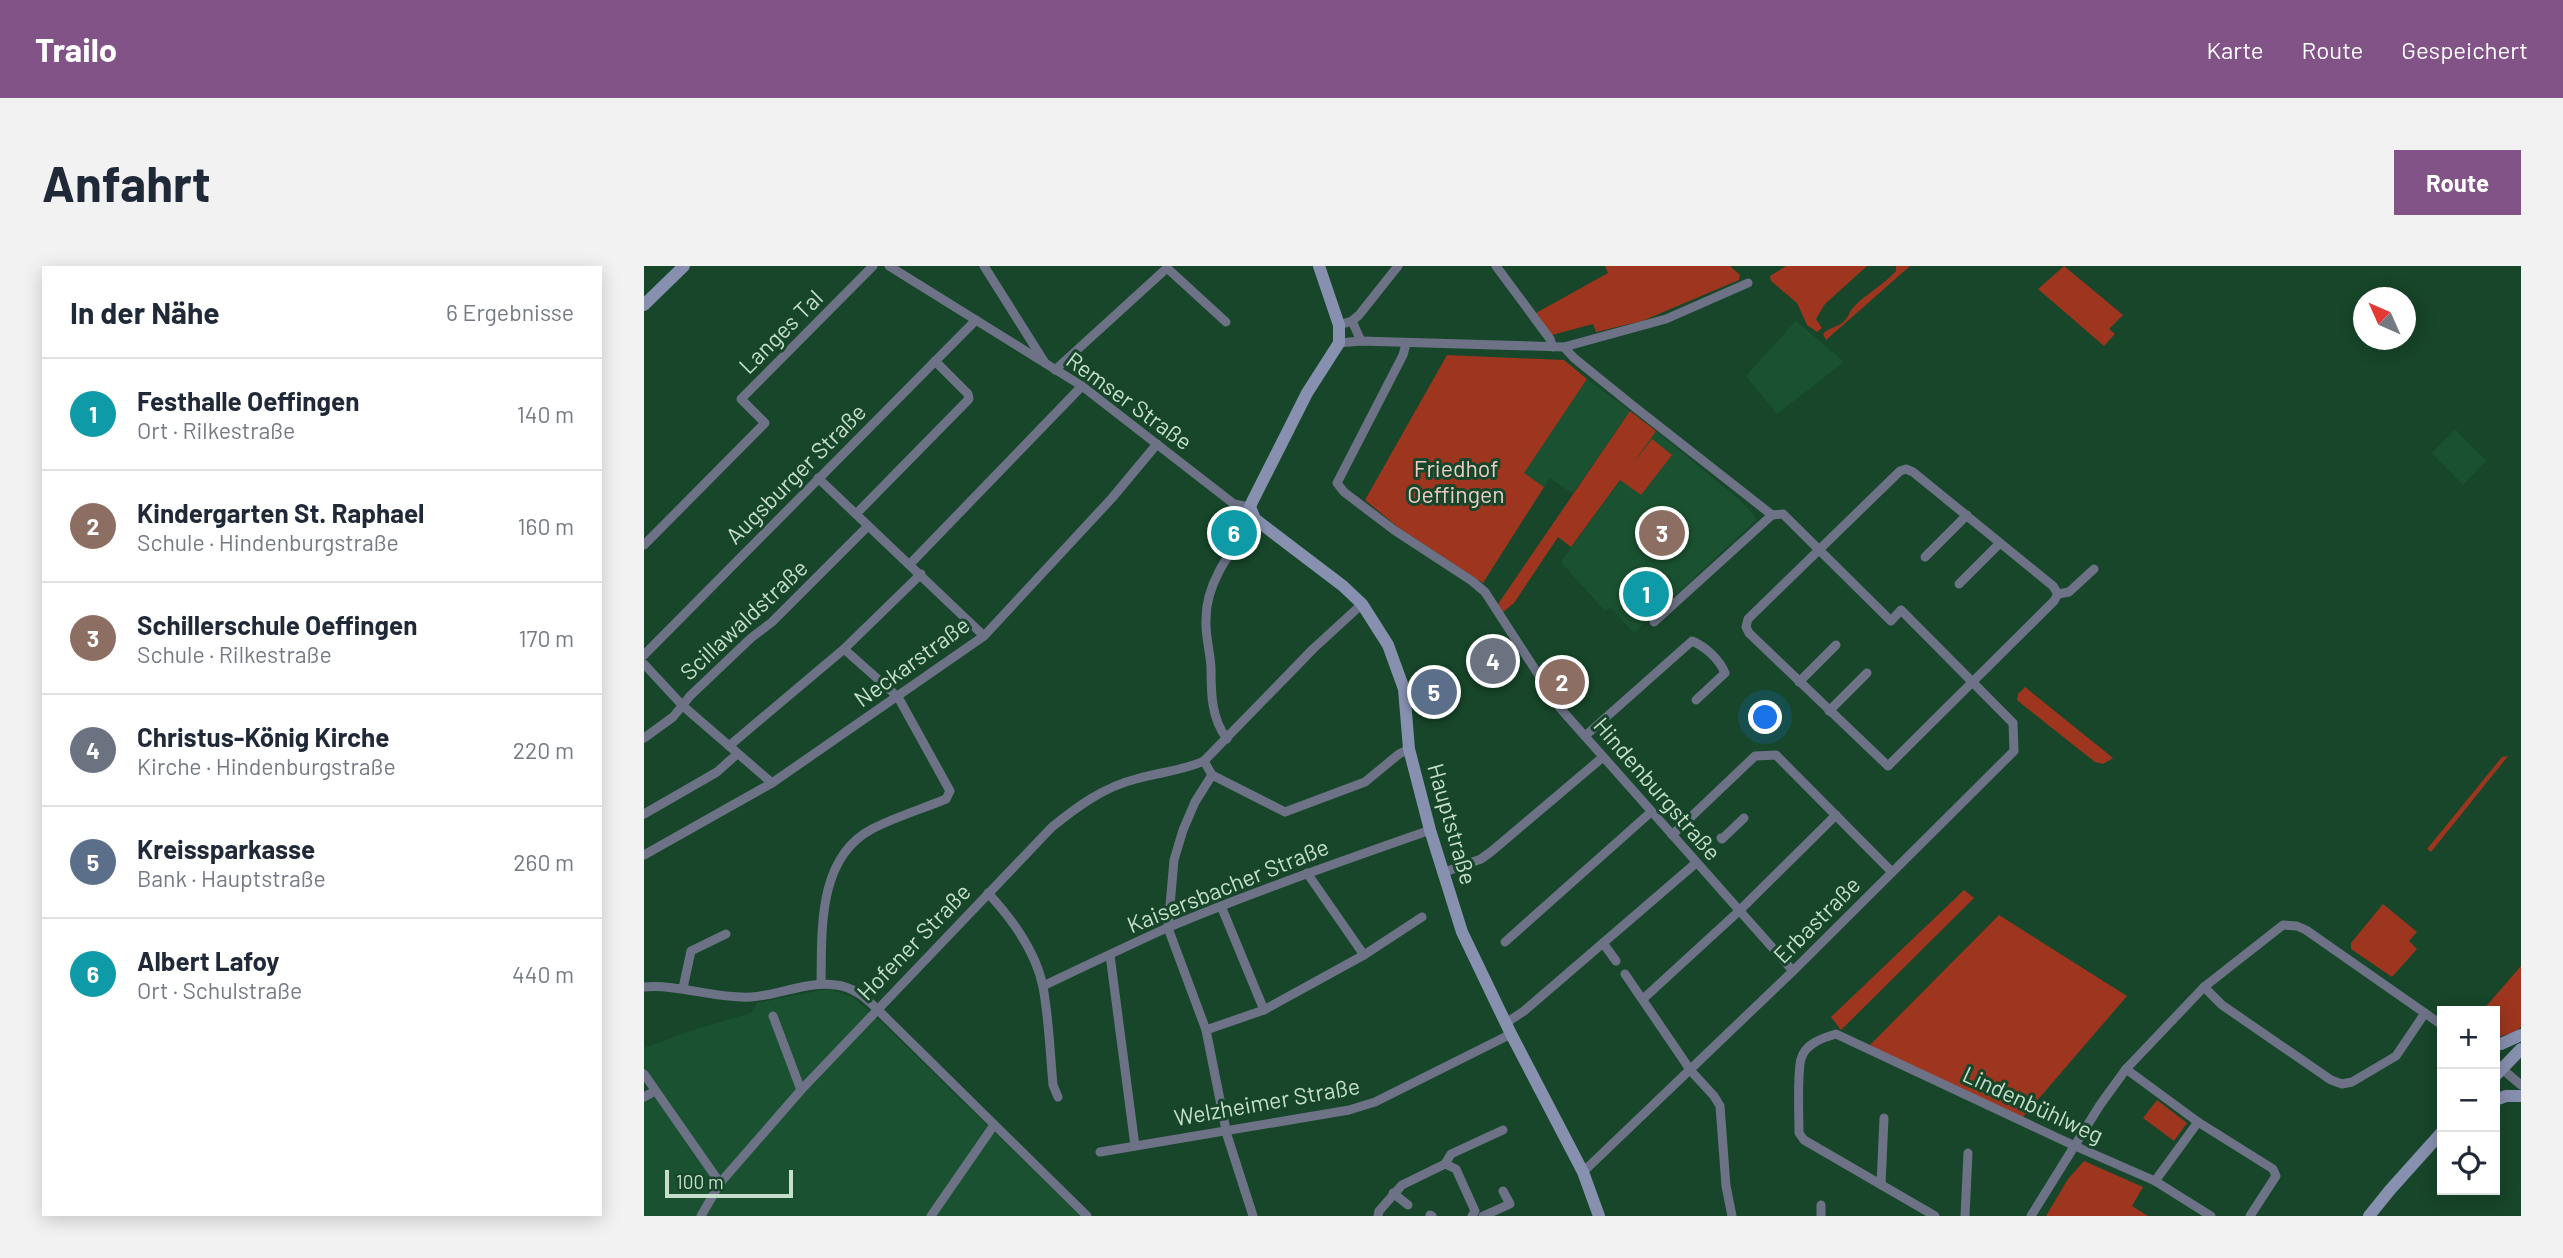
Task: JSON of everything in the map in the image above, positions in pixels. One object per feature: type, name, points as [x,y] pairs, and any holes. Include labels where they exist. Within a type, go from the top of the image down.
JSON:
[{"type":"street","points":[[644,305],[684,266]]},
{"type":"street","name":"Langes Tal","points":[[644,545],[765,423],[741,399],[873,266]]},
{"type":"street","points":[[889,266],[1051,367],[1167,268],[1226,322]]},
{"type":"street","points":[[1227,739],[1219,729],[1213,709],[1206,634],[1207,604],[1217,574],[1253,513],[1307,393],[1339,343],[1339,325],[1319,266]]},
{"type":"street","points":[[1339,325],[1352,321],[1398,266]]},
{"type":"street","points":[[1496,266],[1550,339],[1553,347]]},
{"type":"street","name":"Remser Straße","points":[[985,267],[1051,367],[1082,386],[1234,504],[1253,513]]},
{"type":"street","points":[[1339,343],[1361,341],[1564,347],[1665,319],[1748,283]]},
{"type":"street","name":"Augsburger Straße","points":[[644,655],[976,320]]},
{"type":"street","points":[[1352,321],[1361,341]]},
{"type":"street","name":"Hindenburgstraße","points":[[1406,344],[1403,355],[1337,483],[1343,492],[1384,523],[1485,592],[1560,708],[1793,971]]},
{"type":"street","points":[[1564,347],[1574,358],[1772,515]]},
{"type":"street","points":[[856,514],[969,399],[968,394],[934,361]]},
{"type":"street","points":[[910,564],[1082,386]]},
{"type":"street","name":"Neckarstraße","points":[[644,855],[772,783],[984,636],[1112,498],[1157,444]]},
{"type":"street","points":[[1906,469],[1913,472],[1967,515],[2053,586],[2057,594],[2054,601],[1888,766],[1749,633],[1746,627],[1748,619],[1900,471],[1906,469]]},
{"type":"street","points":[[818,478],[984,636]]},
{"type":"street","name":"Hauptstraße","points":[[1253,513],[1362,604],[1374,620],[1396,662],[1404,689],[1409,749],[1442,873],[1462,932],[1583,1172],[1599,1216]]},
{"type":"street","points":[[1654,622],[1772,515],[1783,514],[1820,550]]},
{"type":"street","points":[[1925,557],[1967,515]]},
{"type":"street","name":"Scillawaldstraße","points":[[644,738],[673,717],[868,526]]},
{"type":"street","points":[[1959,584],[2000,543]]},
{"type":"street","name":"Erbastraße","points":[[1583,1172],[1691,1071],[2014,751],[2013,723],[1901,610],[1891,621],[1820,550]]},
{"type":"street","points":[[2057,594],[2069,592],[2094,569]]},
{"type":"street","points":[[729,746],[845,649],[921,574]]},
{"type":"street","points":[[1362,604],[1313,649],[1205,761],[1212,775],[1285,812],[1365,782],[1409,749]]},
{"type":"street","points":[[1585,736],[1692,640],[1721,664],[1725,673],[1696,700]]},
{"type":"street","points":[[1799,682],[1836,645]]},
{"type":"street","points":[[821,984],[824,910],[833,870],[844,854],[871,830],[946,799],[950,794],[949,787],[898,697],[845,649]]},
{"type":"street","points":[[644,664],[683,706],[772,783]]},
{"type":"street","points":[[1829,711],[1867,673]]},
{"type":"street","points":[[644,814],[717,772],[737,754]]},
{"type":"street","points":[[1672,835],[1755,756],[1776,755],[1892,872]]},
{"type":"street","points":[[1442,873],[1481,859],[1603,757]]},
{"type":"street","name":"Hofener Straße","points":[[701,1216],[720,1183],[801,1090],[1052,827],[1088,799],[1135,779],[1189,768],[1205,761]]},
{"type":"street","points":[[1212,775],[1195,803],[1174,860],[1168,928],[1206,1030],[1227,1132],[1253,1216]]},
{"type":"street","points":[[1505,942],[1651,812]]},
{"type":"street","points":[[1643,999],[1740,911],[1836,816]]},
{"type":"street","points":[[1721,838],[1744,818]]},
{"type":"street","name":"Kaisersbacher Straße","points":[[1043,986],[1222,906],[1430,830]]},
{"type":"street","name":"Welzheimer Straße","points":[[1100,1152],[1349,1110],[1375,1102],[1509,1029],[1524,1011],[1696,863]]},
{"type":"street","points":[[1307,873],[1364,955]]},
{"type":"street","points":[[988,892],[1022,936],[1043,986],[1053,1085],[1058,1097]]},
{"type":"street","points":[[1222,906],[1264,1010]]},
{"type":"street","points":[[1206,1030],[1264,1010],[1364,955],[1422,917]]},
{"type":"street","points":[[2031,1216],[2126,1069],[2204,987],[2283,925],[2297,926],[2437,1021]]},
{"type":"street","points":[[682,988],[691,951],[726,934]]},
{"type":"street","points":[[1603,943],[1616,961]]},
{"type":"street","points":[[1110,955],[1135,1146]]},
{"type":"street","points":[[1625,974],[1691,1071],[1720,1106],[1726,1186],[1732,1216]]},
{"type":"street","points":[[644,987],[682,988],[712,995],[753,997],[821,984],[854,990],[877,1009],[1087,1216]]},
{"type":"street","points":[[2204,987],[2222,1005],[2331,1080],[2342,1084],[2353,1082],[2396,1056],[2426,1013]]},
{"type":"street","points":[[773,1016],[801,1090]]},
{"type":"street","name":"Lindenbühlweg","points":[[1881,1185],[1804,1140],[1799,1133],[1801,1059],[1808,1048],[1820,1038],[1836,1034],[2074,1146],[2155,1181],[2211,1216]]},
{"type":"street","points":[[2500,1044],[2521,1035]]},
{"type":"street","points":[[2498,1069],[2521,1049]]},
{"type":"street","points":[[2126,1069],[2198,1122],[2273,1169],[2276,1176],[2250,1216]]},
{"type":"street","points":[[2500,1072],[2521,1085]]},
{"type":"street","points":[[644,1074],[720,1183]]},
{"type":"street","points":[[644,1097],[655,1091]]},
{"type":"street","points":[[2500,1098],[2521,1096]]},
{"type":"street","points":[[1884,1118],[1881,1185],[1935,1216]]},
{"type":"street","points":[[2155,1181],[2198,1122]]},
{"type":"street","points":[[930,1216],[994,1125]]},
{"type":"street","points":[[1378,1216],[1402,1185],[1445,1164],[1451,1154],[1503,1130]]},
{"type":"street","points":[[2370,1216],[2437,1138]]},
{"type":"street","points":[[1965,1216],[1968,1153]]},
{"type":"street","points":[[1445,1164],[1456,1169],[1475,1211],[1472,1216]]},
{"type":"street","points":[[1483,1216],[1510,1204],[1503,1191]]},
{"type":"street","points":[[1394,1193],[1409,1205]]},
{"type":"street","points":[[1821,1205],[1821,1216]]},
{"type":"shaded area","points":[[1796,321],[1844,362],[1777,414],[1746,376]]},
{"type":"shaded area","points":[[1587,379],[1630,411],[1573,493],[1549,478],[1544,487],[1523,474]]},
{"type":"shaded area","points":[[2455,429],[2486,461],[2463,485],[2432,453]]},
{"type":"shaded area","points":[[1656,431],[1741,501],[1757,519],[1634,633],[1613,610],[1610,608],[1605,611],[1561,562]]},
{"type":"shaded area","points":[[828,989],[853,997],[880,1021],[1080,1216],[644,1216],[644,1093],[651,1089],[644,1078],[644,1048],[751,1013],[757,1003]]},
{"type":"green space","points":[[1605,266],[1730,266],[1740,275],[1739,280],[1642,321],[1596,332],[1593,324],[1552,335],[1536,313],[1608,273]]},
{"type":"green space","points":[[1786,266],[1867,266],[1825,304],[1816,319],[1822,328],[1817,332],[1807,325],[1797,303],[1771,281],[1770,276]]},
{"type":"green space","points":[[1896,266],[1910,266],[1826,340],[1823,334],[1844,321],[1856,304],[1896,271]]},
{"type":"green space","points":[[2064,266],[2123,315],[2109,329],[2115,334],[2104,346],[2038,289]]},
{"type":"green space","name":"Friedhof Oeffingen","points":[[1447,355],[1564,360],[1587,379],[1524,473],[1544,487],[1483,583],[1399,528],[1365,500]]},
{"type":"green space","points":[[1630,411],[1656,431],[1633,464],[1652,439],[1672,455],[1641,495],[1620,480],[1571,547],[1558,537],[1514,603],[1503,612],[1498,604]]},
{"type":"green space","points":[[2025,687],[2113,758],[2103,764],[2095,762],[2023,705],[2017,700],[2018,694]]},
{"type":"green space","points":[[2508,756],[2431,852],[2427,849],[2502,757]]},
{"type":"green space","points":[[1964,890],[1974,898],[1841,1030],[1831,1017]]},
{"type":"green space","points":[[2383,904],[2417,932],[2409,941],[2417,949],[2392,977],[2351,949],[2351,943]]},
{"type":"green space","points":[[1999,915],[2127,996],[2023,1117],[1869,1046]]},
{"type":"green space","points":[[2521,966],[2521,1027],[2500,1036],[2500,1006],[2486,1006]]},
{"type":"green space","points":[[2157,1100],[2187,1123],[2174,1141],[2143,1118]]},
{"type":"green space","points":[[2084,1161],[2143,1187],[2132,1206],[2148,1216],[2046,1216],[2068,1179]]},
{"type":"place","name":"Albert Lafoy","points":[[1234,533]]},
{"type":"place","name":"Schillerschule Oeffingen","points":[[1662,533]]},
{"type":"place","name":"Festhalle Oeffingen","points":[[1646,594]]},
{"type":"place","name":"Christus-König Kirche","points":[[1493,661]]},
{"type":"place","name":"Kindergarten St. Raphael","points":[[1562,682]]},
{"type":"place","name":"Kreissparkasse","points":[[1434,692]]}]
